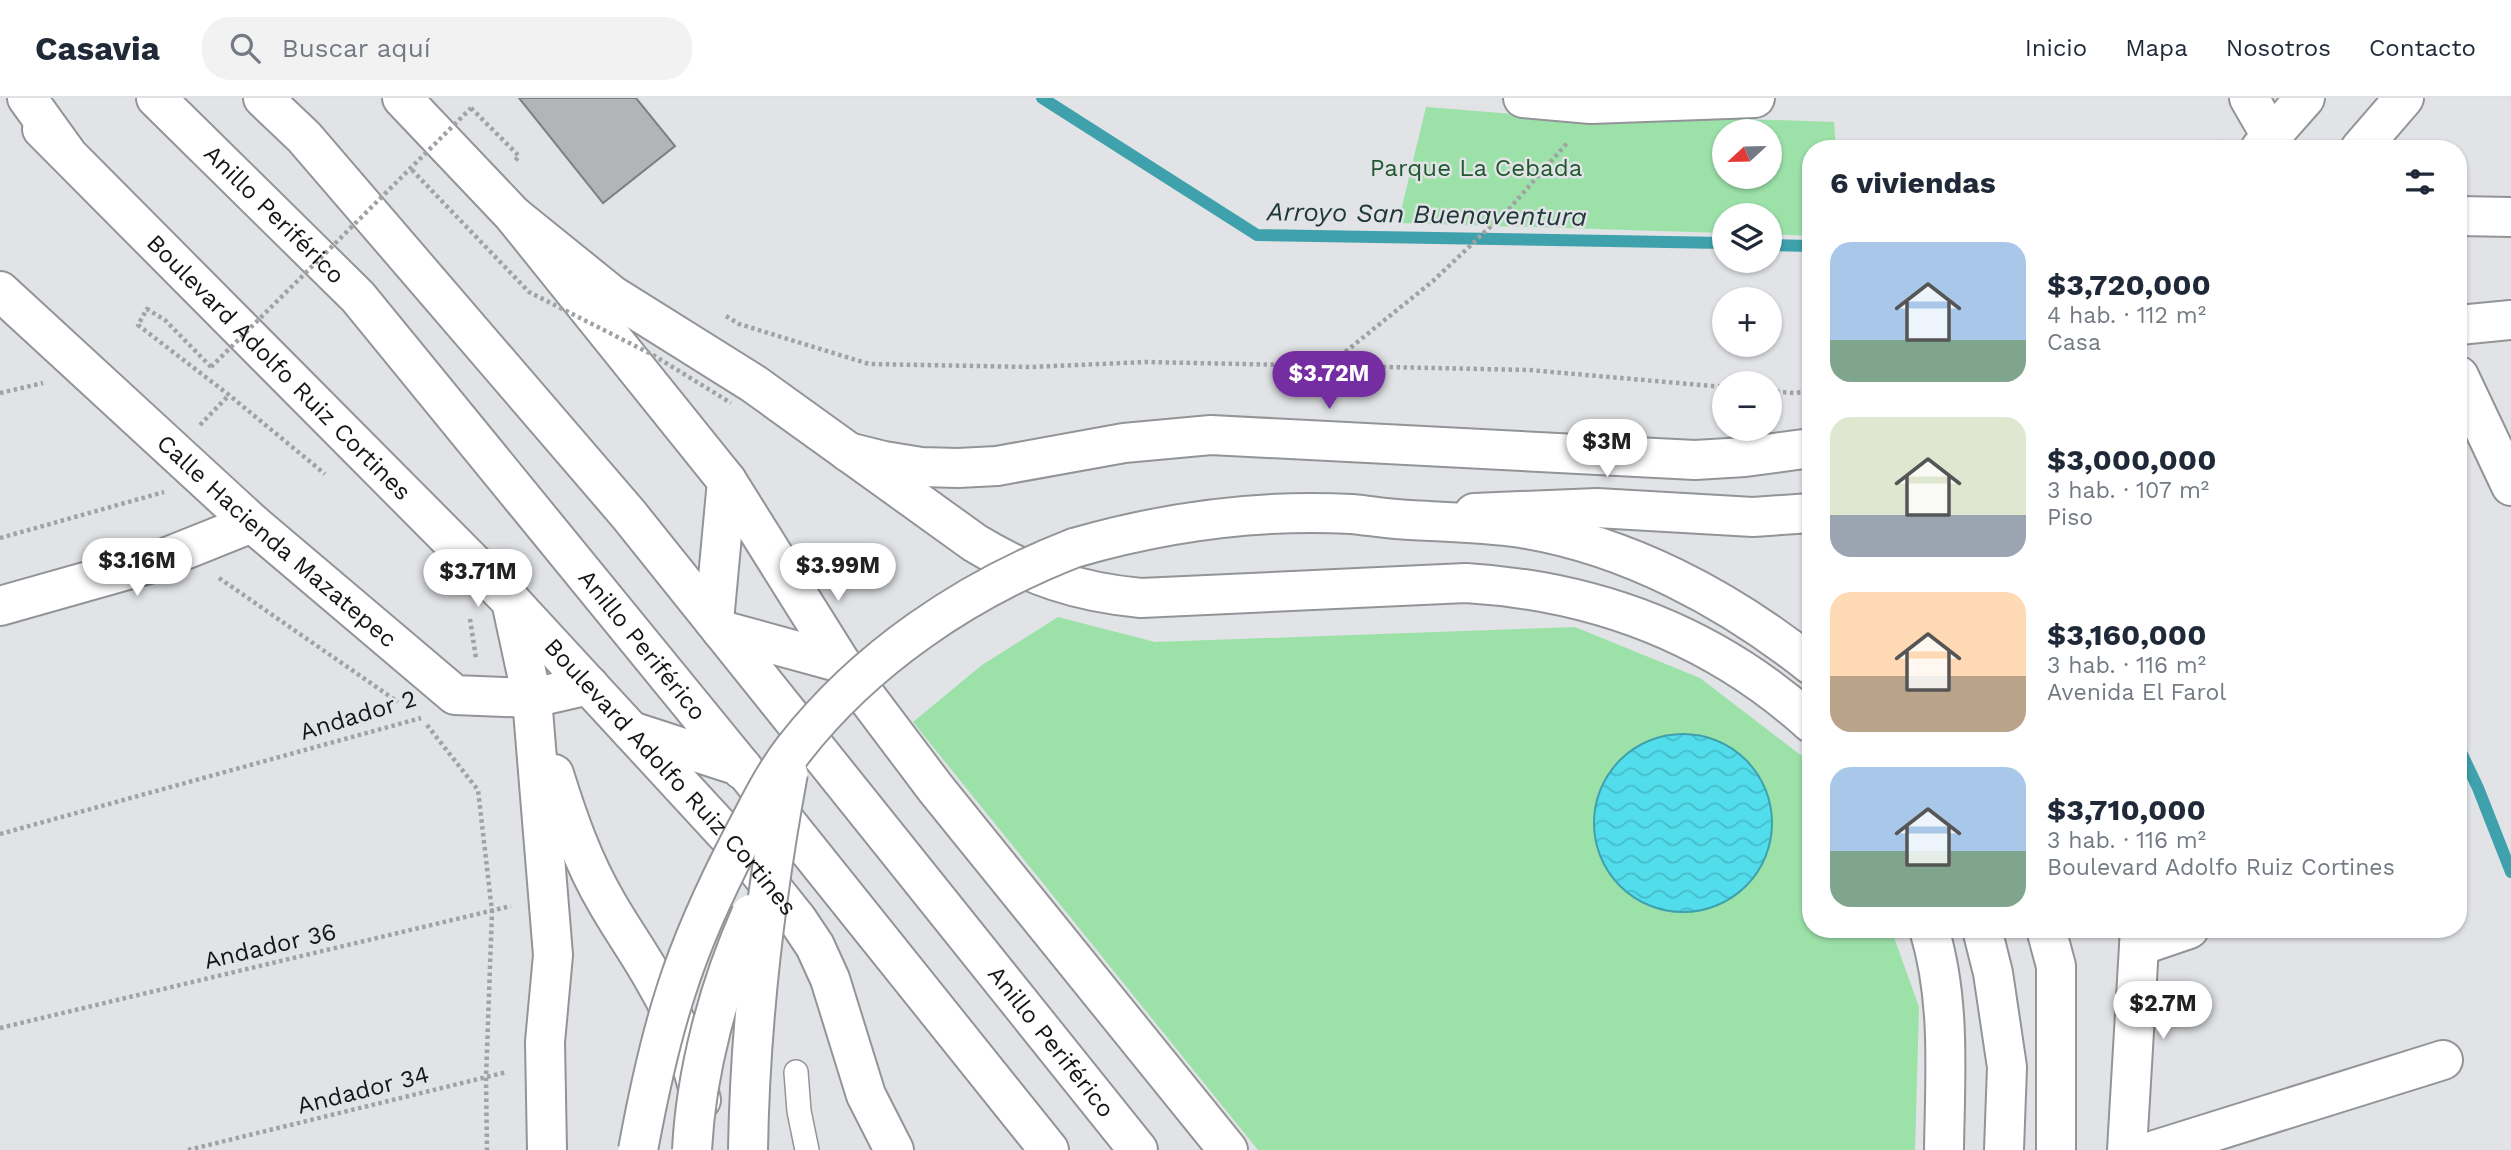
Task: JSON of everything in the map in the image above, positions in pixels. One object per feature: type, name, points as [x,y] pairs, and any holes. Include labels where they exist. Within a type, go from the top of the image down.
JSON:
[{"type":"main road","name":"Boulevard Adolfo Ruiz Cortines","points":[[10,98],[511,601],[631,731],[761,861],[815,946],[830,979],[866,1095],[894,1150]]},
{"type":"main road","points":[[27,98],[66,152]]},
{"type":"main road","name":"Anillo Periférico","points":[[156,98],[358,297],[742,766],[1049,1150]]},
{"type":"main road","name":"Anillo Periférico","points":[[264,98],[322,158],[629,515],[1138,1150]]},
{"type":"main road","points":[[402,98],[513,215],[727,481],[841,663],[936,789],[1228,1150]]},
{"type":"main road","points":[[1523,98],[1591,101],[1755,98]]},
{"type":"main road","points":[[2249,98],[2265,140]]},
{"type":"main road","points":[[2268,140],[2305,98]]},
{"type":"main road","points":[[2368,140],[2404,98]]},
{"type":"main road","points":[[513,215],[611,295],[754,384],[975,543],[1029,572],[1075,588],[1141,598],[1466,583],[1557,593],[1601,604],[1673,632],[1746,671],[1802,715]]},
{"type":"main road","points":[[2467,216],[2511,217]]},
{"type":"main road","name":"Calle Hacienda Mazatepec","points":[[0,291],[252,523],[455,695]]},
{"type":"main road","points":[[2467,324],[2511,320]]},
{"type":"main road","points":[[2467,393],[2511,486]]},
{"type":"main road","points":[[848,452],[921,467],[958,468],[996,466],[1124,443],[1211,435],[1695,460],[1802,449]]},
{"type":"main road","points":[[727,481],[718,626],[841,663]]},
{"type":"main road","points":[[1409,520],[1490,512],[1583,508],[1753,517],[1802,514]]},
{"type":"main road","points":[[638,1150],[661,1042],[694,941],[717,886],[766,791],[792,751],[833,705],[878,663],[922,628],[1038,562],[1074,548],[1128,533],[1237,516],[1351,514],[1523,528],[1579,541],[1633,560],[1675,579],[1716,600],[1802,658]]},
{"type":"main road","points":[[0,606],[152,563],[252,523]]},
{"type":"main road","points":[[511,601],[532,698],[569,823],[607,904],[659,988],[681,1036],[696,1080],[710,1150]]},
{"type":"main road","points":[[455,695],[532,698],[589,685]]},
{"type":"main road","points":[[532,698],[553,955],[545,1063],[547,1150]]},
{"type":"main road","points":[[631,731],[742,766],[761,861],[764,927],[754,1028],[748,1150]]},
{"type":"main road","points":[[692,1150],[706,1056],[723,990],[746,926],[792,751]]},
{"type":"main road","points":[[1931,938],[1944,1007],[1944,1150]]},
{"type":"main road","points":[[1984,938],[1998,996],[2007,1067],[2004,1150]]},
{"type":"main road","points":[[2048,938],[2056,967]]},
{"type":"main road","points":[[2056,1150],[2058,938]]},
{"type":"main road","points":[[2127,1150],[2139,938]]},
{"type":"main road","points":[[2155,1150],[2443,1059]]},
{"type":"lane","points":[[796,1072],[799,1111],[807,1150]]},
{"type":"path","points":[[1328,365],[1433,281],[1509,209],[1584,125],[1591,101]]},
{"type":"path","points":[[326,474],[138,325],[147,309],[165,320],[211,367],[471,108],[519,156]]},
{"type":"path","points":[[512,164],[521,172]]},
{"type":"path","points":[[412,170],[529,292],[653,355],[731,403]]},
{"type":"path","points":[[718,312],[739,324],[869,365],[1031,367],[1146,362],[1328,365],[1529,370],[1712,386]]},
{"type":"path","points":[[1782,392],[1802,392]]},
{"type":"path","points":[[0,538],[178,488],[174,452],[229,395]]},
{"type":"path","points":[[201,544],[215,576],[399,702]]},
{"type":"path","points":[[455,695],[477,668],[472,623],[467,612]]},
{"type":"path","points":[[410,710],[422,718],[478,790],[492,911],[486,1078],[487,1150]]},
{"type":"path","name":"Andador 2","points":[[0,834],[422,718]]},
{"type":"path","name":"Andador 36","points":[[0,1028],[549,897]]},
{"type":"path","name":"Andador 34","points":[[188,1150],[545,1063]]},
{"type":"green space","name":"Parque La Cebada","points":[[1426,107],[1589,120],[1715,118],[1745,119],[1712,119],[1712,189],[1782,189],[1782,120],[1834,122],[1835,140],[1802,140],[1802,236],[1782,235],[1782,203],[1712,203],[1712,233],[1398,223]]},
{"type":"green space","points":[[1058,617],[1155,642],[1575,627],[1700,678],[1802,756],[1802,938],[1894,938],[1919,1007],[1915,1150],[1258,1150],[913,722],[982,665]]},
{"type":"water","points":[[1683,734],[1717,741],[1746,760],[1765,789],[1772,823],[1765,857],[1746,886],[1717,905],[1683,912],[1649,905],[1620,886],[1601,857],[1594,823],[1601,789],[1620,760],[1649,741]]},
{"type":"building","points":[[519,98],[636,98],[675,146],[603,203]]},
{"type":"waterway","name":"Arroyo San Buenaventura","points":[[1042,98],[1257,235],[1712,243]]},
{"type":"waterway","name":"Arroyo San Buenaventura","points":[[1782,245],[1802,246]]},
{"type":"waterway","name":"Arroyo San Buenaventura","points":[[2467,765],[2511,872]]}]
